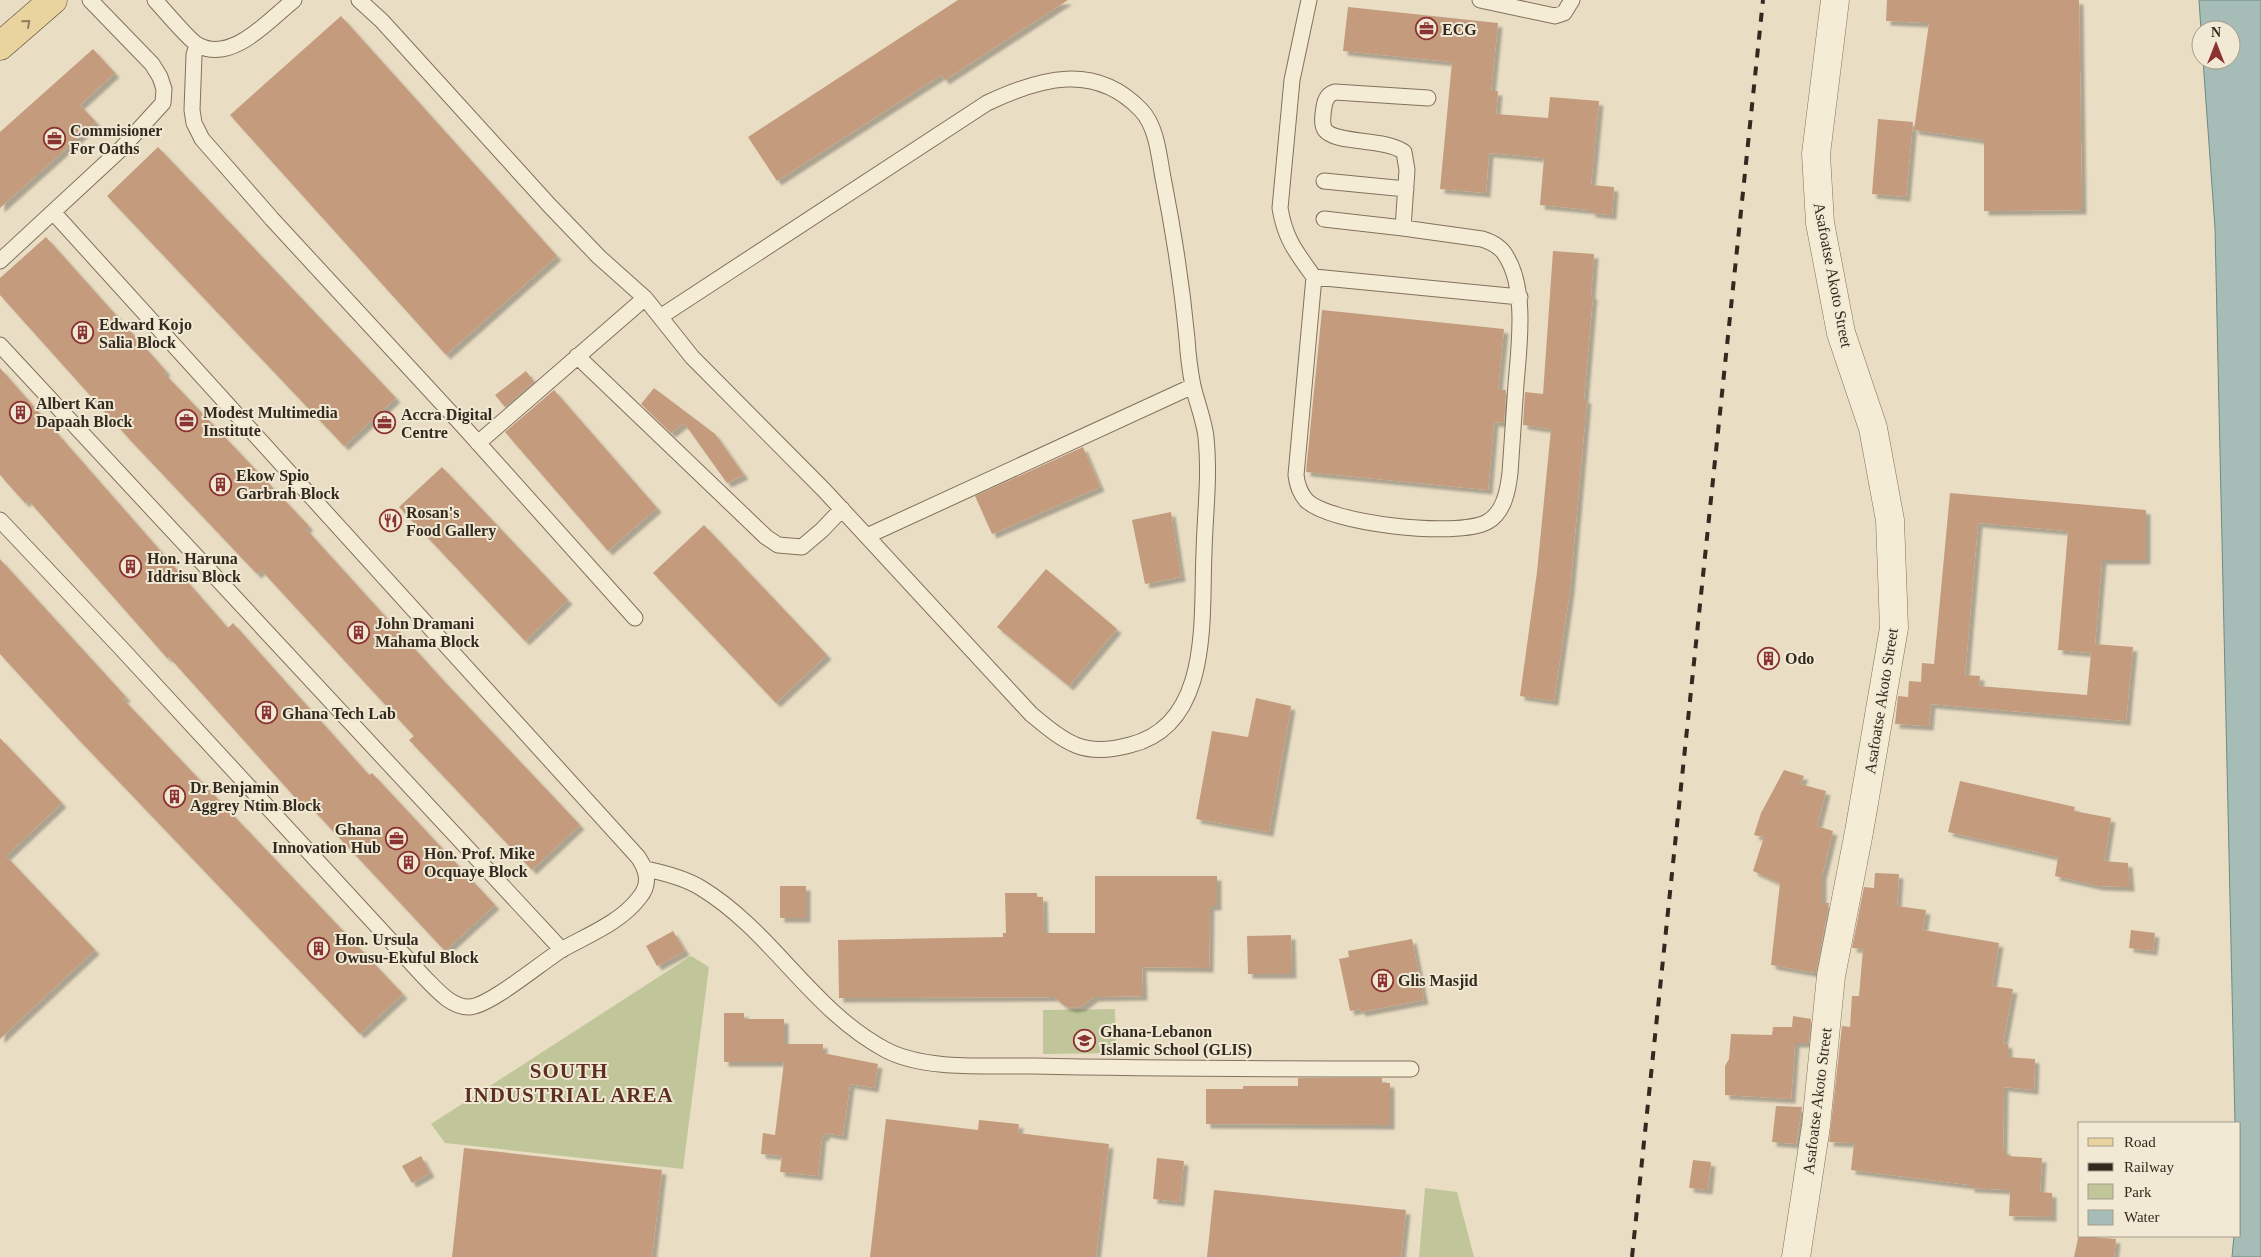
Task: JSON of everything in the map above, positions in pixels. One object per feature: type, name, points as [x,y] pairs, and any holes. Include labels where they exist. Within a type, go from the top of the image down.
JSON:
[{"type":"main road","points":[[0,46],[53,0]]},
{"type":"street","name":"Asafoatse Akoto Street","points":[[1796,1257],[1816,1126],[1831,976],[1859,832],[1894,628],[1890,520],[1875,437],[1841,333],[1820,223],[1816,154],[1835,0]]},
{"type":"lane","points":[[0,261],[120,149],[163,103],[164,89],[160,77],[152,64],[90,0]]},
{"type":"lane","points":[[155,0],[197,45],[217,49],[230,47],[244,41],[294,0]]},
{"type":"lane","points":[[360,0],[382,21],[550,206],[599,257],[644,298],[692,357],[842,509],[1032,714],[1058,736],[1075,747],[1095,750],[1121,748],[1153,738],[1174,719],[1189,692],[1203,619],[1203,565],[1208,499],[1208,469],[1205,435],[1193,386],[1185,311],[1171,215],[1151,126],[1142,112],[1126,97],[1102,83],[1077,78],[1049,80],[1018,88],[987,103],[660,317]]},
{"type":"lane","points":[[1309,0],[1292,80],[1280,208],[1283,228],[1289,242],[1314,277],[1296,475],[1298,487],[1306,500],[1324,512],[1359,522],[1416,528],[1470,528],[1488,522],[1500,510],[1508,491],[1520,330],[1520,298],[1506,255],[1493,243],[1482,239],[1324,219]]},
{"type":"lane","points":[[1480,0],[1555,16],[1564,13],[1572,0]]},
{"type":"lane","points":[[197,45],[192,93],[194,123],[202,140],[635,618]]},
{"type":"lane","points":[[1403,228],[1407,160],[1404,152],[1389,144],[1329,134],[1323,126],[1324,104],[1327,98],[1335,92],[1428,98]]},
{"type":"lane","points":[[1324,181],[1406,188]]},
{"type":"lane","points":[[0,520],[121,648],[412,965],[446,998],[458,1006],[471,1007],[490,998],[562,950],[607,924],[639,898],[646,885],[646,869],[638,857],[53,212]]},
{"type":"lane","points":[[1314,277],[1520,298]]},
{"type":"lane","points":[[478,443],[644,298]]},
{"type":"lane","points":[[0,345],[562,950]]},
{"type":"lane","points":[[577,356],[766,537],[778,545],[802,547],[842,509]]},
{"type":"lane","points":[[867,536],[1193,386]]},
{"type":"lane","points":[[646,869],[666,873],[700,887],[738,914],[799,980],[848,1027],[886,1051],[914,1062],[1072,1067],[1411,1069]]},
{"type":"green space","points":[[691,956],[709,967],[683,1169],[445,1143],[431,1124]]},
{"type":"green space","points":[[1115,1009],[1116,1053],[1043,1054],[1043,1010]]},
{"type":"green space","points":[[1425,1188],[1457,1192],[1474,1257],[1419,1257]]},
{"type":"water","points":[[2199,0],[2261,0],[2261,1257],[2232,1257],[2234,1237],[2241,1237],[2241,1122],[2235,1122],[2215,228],[2204,70],[2241,70],[2241,20],[2200,20]]},
{"type":"building","points":[[958,0],[1068,0],[945,80],[941,75],[777,181],[748,137]]},
{"type":"building","points":[[1887,0],[2079,0],[2082,210],[1984,211],[1984,140],[1914,130],[1929,23],[1886,21]]},
{"type":"building","points":[[1348,7],[1498,23],[1491,91],[1498,91],[1496,114],[1548,118],[1550,97],[1599,101],[1591,185],[1614,187],[1612,215],[1591,213],[1591,210],[1540,205],[1544,158],[1489,153],[1486,193],[1440,189],[1452,62],[1343,51]]},
{"type":"building","points":[[341,16],[557,256],[446,355],[230,115]]},
{"type":"building","points":[[93,49],[115,73],[80,105],[96,122],[0,208],[0,132]]},
{"type":"building","points":[[1878,119],[1913,122],[1906,197],[1872,194]]},
{"type":"building","points":[[158,147],[396,398],[344,446],[107,196]]},
{"type":"building","points":[[46,237],[166,371],[164,373],[309,526],[306,529],[442,679],[580,825],[532,870],[409,740],[414,736],[261,570],[257,574],[131,441],[0,295],[0,278]]},
{"type":"building","points":[[1553,251],[1594,254],[1591,295],[1593,295],[1584,399],[1587,399],[1570,590],[1554,701],[1520,696],[1537,572],[1551,429],[1523,425],[1525,392],[1543,394]]},
{"type":"building","points":[[1322,310],[1504,329],[1498,389],[1506,390],[1504,423],[1494,422],[1488,490],[1306,472]]},
{"type":"building","points":[[0,368],[228,628],[233,623],[369,775],[372,773],[495,905],[445,951],[304,800],[300,803],[169,657],[167,658],[28,500],[25,503],[0,475]]},
{"type":"building","points":[[526,371],[534,382],[505,407],[495,395]]},
{"type":"building","points":[[654,388],[715,434],[744,475],[727,483],[684,423],[671,433],[641,404]]},
{"type":"building","points":[[554,390],[657,508],[608,551],[505,432]]},
{"type":"building","points":[[1083,447],[1100,487],[992,534],[975,496]]},
{"type":"building","points":[[442,467],[568,600],[525,641],[399,507]]},
{"type":"building","points":[[1950,493],[2146,510],[2146,560],[2102,560],[2095,644],[2133,647],[2126,721],[1931,704],[1929,726],[1895,724],[1898,696],[1908,697],[1909,681],[1921,682],[1922,663],[1934,664]],"holes":[[[1978,523],[2068,531],[2058,650],[2091,653],[2087,695],[1979,686],[1980,676],[1965,675]]]},
{"type":"building","points":[[1171,512],[1181,577],[1145,584],[1132,520]]},
{"type":"building","points":[[704,525],[827,655],[776,703],[653,573]]},
{"type":"building","points":[[0,559],[126,697],[123,699],[403,994],[360,1034],[79,740],[0,654]]},
{"type":"building","points":[[1046,569],[1117,629],[1069,686],[997,627]]},
{"type":"building","points":[[1256,698],[1291,706],[1269,832],[1196,819],[1212,731],[1248,737]]},
{"type":"building","points":[[0,738],[62,803],[6,856],[95,950],[0,1039]]},
{"type":"building","points":[[1784,770],[1804,776],[1800,784],[1826,791],[1817,826],[1833,831],[1822,876],[1822,903],[1829,903],[1816,973],[1771,965],[1780,883],[1753,871],[1764,837],[1754,835],[1761,813]]},
{"type":"building","points":[[1960,781],[2075,807],[2074,811],[2111,818],[2104,861],[2128,863],[2130,887],[2099,886],[2055,876],[2058,857],[1948,832]]},
{"type":"building","points":[[1875,873],[1899,874],[1897,906],[1926,910],[1923,930],[1999,943],[1992,986],[2013,989],[2003,1043],[2008,1044],[2008,1057],[2035,1059],[2034,1090],[2004,1087],[2003,1150],[2006,1150],[2006,1156],[2042,1158],[2040,1192],[2052,1193],[2052,1217],[2009,1216],[2010,1190],[1970,1188],[1970,1185],[1851,1170],[1854,1143],[1829,1142],[1842,1026],[1850,1027],[1852,996],[1859,996],[1863,949],[1852,948],[1864,887],[1874,888]]},
{"type":"building","points":[[1095,876],[1217,876],[1217,906],[1210,906],[1209,968],[1142,967],[1143,996],[1094,997],[1082,1006],[1073,1008],[1065,1006],[1054,997],[839,998],[838,940],[1003,937],[1003,933],[1006,933],[1005,893],[1037,893],[1037,897],[1043,897],[1044,933],[1095,933]]},
{"type":"building","points":[[780,886],[806,886],[806,918],[780,918]]},
{"type":"building","points":[[2131,930],[2155,933],[2153,951],[2129,948]]},
{"type":"building","points":[[673,931],[685,951],[657,966],[646,946]]},
{"type":"building","points":[[1291,935],[1292,974],[1248,974],[1247,936]]},
{"type":"building","name":"Glis Masjid","points":[[1412,939],[1424,1000],[1361,1012],[1360,1009],[1350,1011],[1339,959],[1349,957],[1348,951]]},
{"type":"building","points":[[724,1013],[744,1013],[744,1019],[784,1019],[784,1044],[823,1044],[823,1053],[878,1064],[874,1088],[850,1084],[843,1136],[825,1133],[825,1137],[822,1136],[818,1176],[780,1172],[782,1156],[761,1154],[763,1133],[775,1135],[784,1062],[724,1062]]},
{"type":"building","points":[[1793,1016],[1811,1019],[1809,1043],[1795,1043],[1791,1099],[1725,1095],[1725,1066],[1729,1059],[1731,1034],[1772,1035],[1773,1027],[1792,1027]]},
{"type":"building","points":[[1298,1078],[1382,1078],[1382,1083],[1390,1083],[1390,1125],[1206,1124],[1206,1089],[1243,1089],[1243,1086],[1298,1086]]},
{"type":"building","points":[[1776,1106],[1802,1107],[1796,1144],[1772,1142]]},
{"type":"building","points":[[886,1119],[978,1130],[979,1120],[1019,1124],[1018,1133],[1109,1144],[1096,1257],[870,1257]]},
{"type":"building","points":[[464,1148],[662,1170],[652,1257],[452,1257]]},
{"type":"building","points":[[421,1156],[430,1173],[412,1183],[402,1166]]},
{"type":"building","points":[[1157,1158],[1184,1161],[1180,1202],[1153,1199]]},
{"type":"building","points":[[1693,1160],[1711,1162],[1708,1190],[1689,1188]]},
{"type":"building","points":[[1214,1190],[1406,1210],[1401,1257],[1207,1257]]},
{"type":"building","points":[[2078,1237],[2116,1239],[2114,1257],[2074,1257]]},
{"type":"railway","points":[[1632,1257],[1763,0]]},
{"type":"place","name":"ECG","points":[[1426,29]]},
{"type":"place","name":"Commisioner For Oaths","points":[[54,139]]},
{"type":"place","name":"Edward Kojo Salia Block","points":[[83,333]]},
{"type":"place","name":"Albert Kan Dapaah Block","points":[[20,412]]},
{"type":"place","name":"Modest Multimedia Institute","points":[[187,421]]},
{"type":"place","name":"Accra Digital Centre","points":[[385,423]]},
{"type":"place","name":"Ekow Spio Garbrah Block","points":[[220,484]]},
{"type":"place","name":"Rosan's Food Gallery","points":[[390,521]]},
{"type":"place","name":"Hon. Haruna Iddrisu Block","points":[[131,567]]},
{"type":"place","name":"John Dramani Mahama Block","points":[[359,632]]},
{"type":"place","name":"Odo","points":[[1769,658]]},
{"type":"place","name":"Ghana Tech Lab","points":[[266,713]]},
{"type":"place","name":"Dr Benjamin Aggrey Ntim Block","points":[[174,796]]},
{"type":"place","name":"Ghana Innovation Hub","points":[[397,838]]},
{"type":"place","name":"Hon. Prof. Mike Ocquaye Block","points":[[408,862]]},
{"type":"place","name":"Hon. Ursula Owusu-Ekuful Block","points":[[319,948]]},
{"type":"place","name":"Glis Masjid","points":[[1382,980]]},
{"type":"place","name":"Ghana-Lebanon Islamic School (GLIS)","points":[[1084,1040]]},
{"type":"district","name":"SOUTH INDUSTRIAL AREA","points":[[569,1083]]}]
